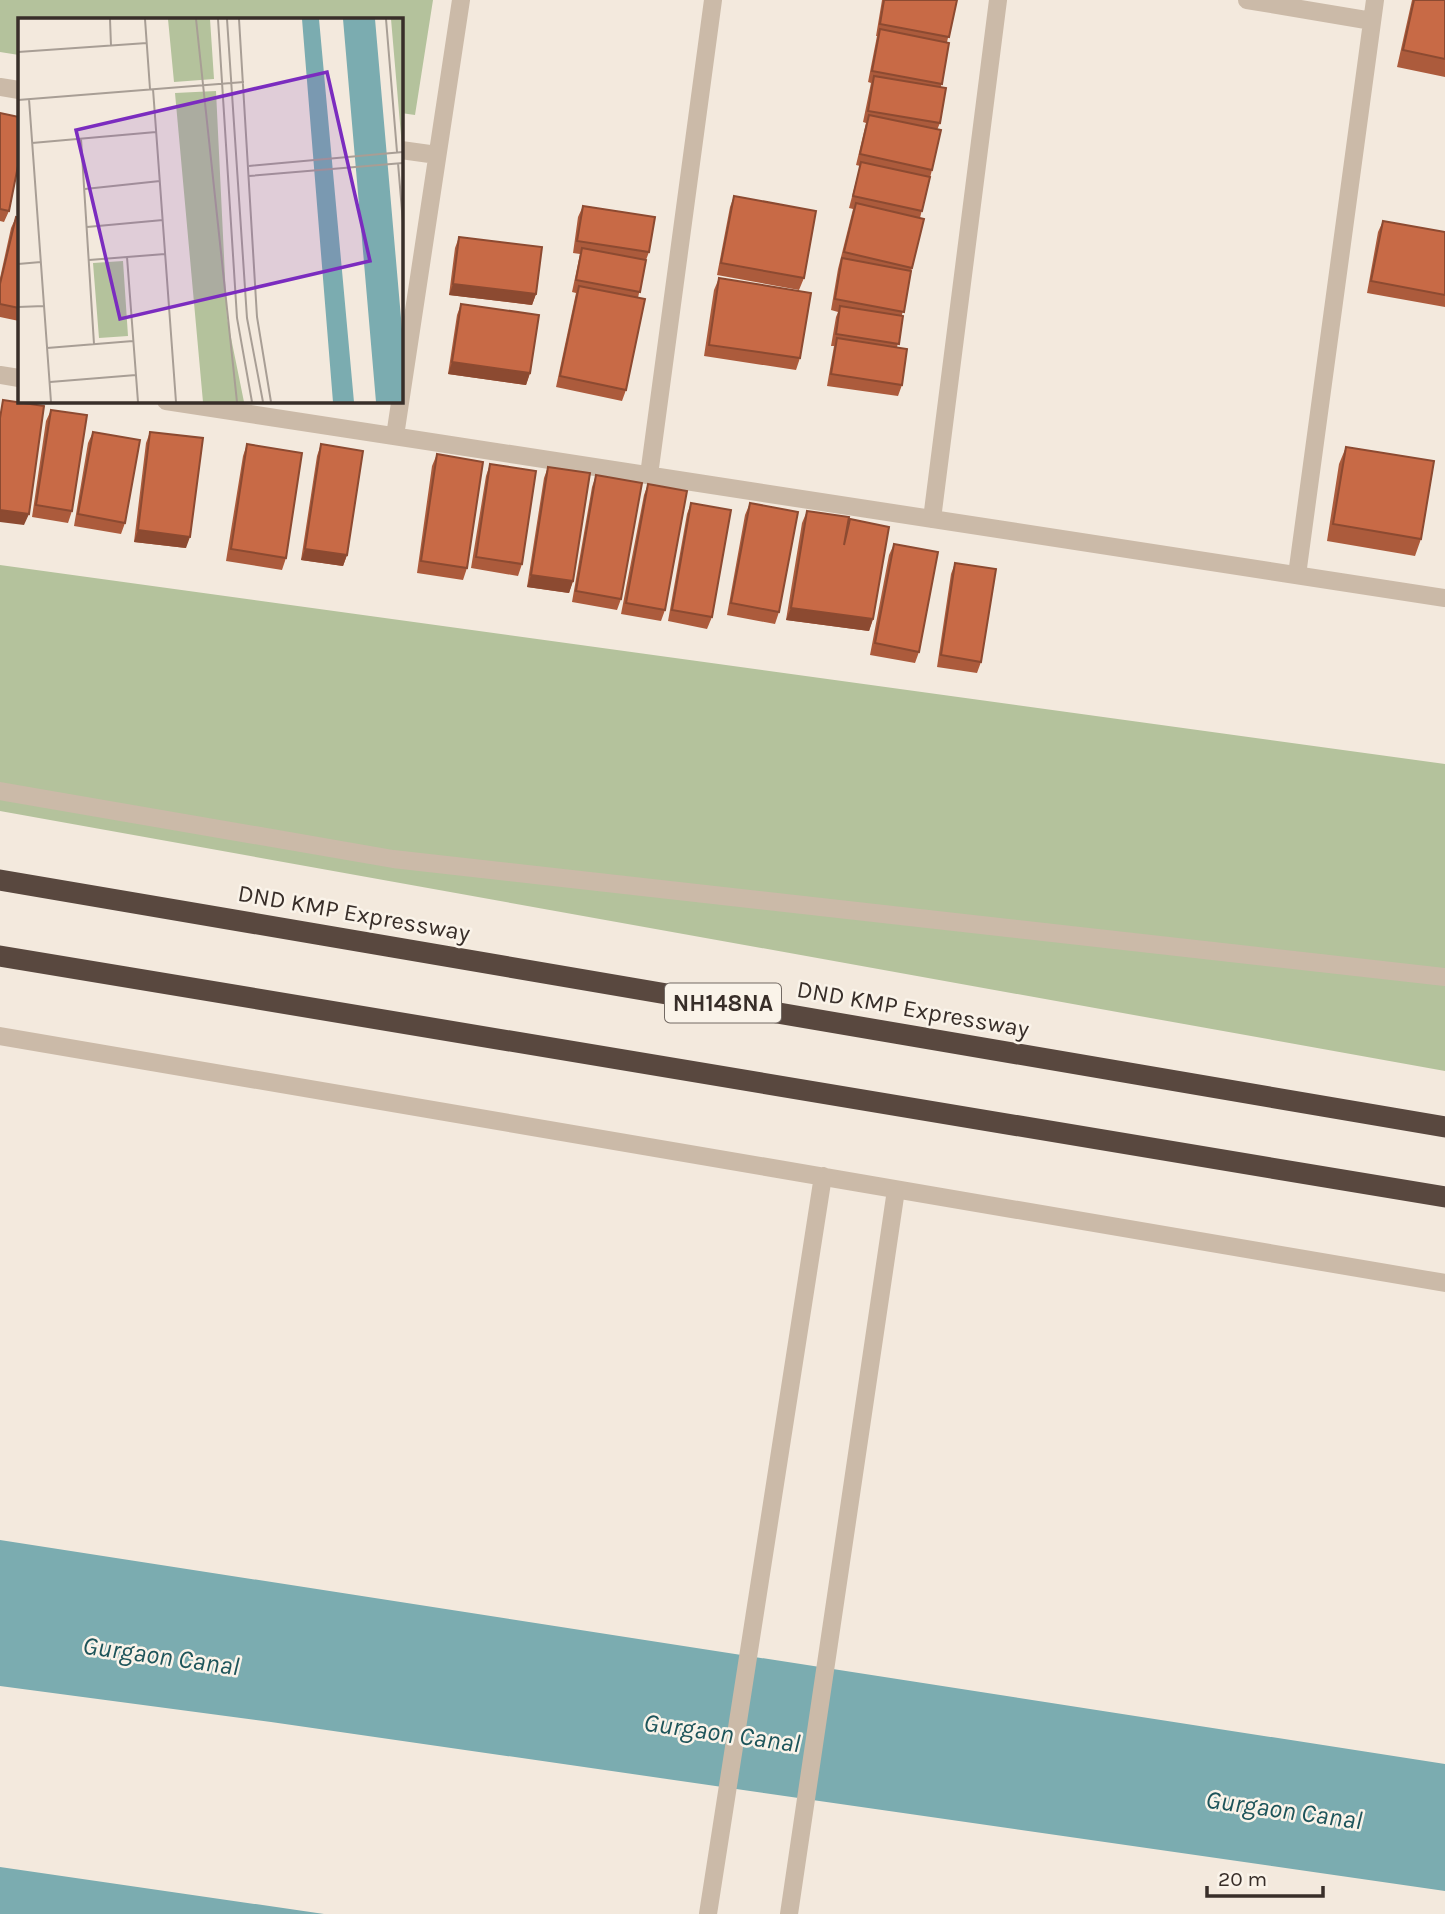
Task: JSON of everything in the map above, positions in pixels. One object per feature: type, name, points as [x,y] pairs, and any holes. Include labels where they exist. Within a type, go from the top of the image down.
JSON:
[{"type":"highway","name":"DND KMP Expressway","points":[[0,880],[1445,1127]]},
{"type":"highway","points":[[0,956],[1445,1197]]},
{"type":"street","points":[[402,396],[461,0]]},
{"type":"street","points":[[649,475],[713,0]]},
{"type":"street","points":[[932,519],[998,0]]},
{"type":"street","points":[[1247,0],[1372,21]]},
{"type":"street","points":[[1297,575],[1375,0]]},
{"type":"street","points":[[0,87],[18,90]]},
{"type":"street","points":[[402,150],[438,155]]},
{"type":"street","points":[[0,375],[18,378]]},
{"type":"street","points":[[173,402],[1445,598]]},
{"type":"street","points":[[396,436],[401,402]]},
{"type":"street","points":[[0,791],[393,859],[1445,977]]},
{"type":"street","points":[[0,1036],[1445,1283]]},
{"type":"street","points":[[708,1914],[754,1604],[823,1175]]},
{"type":"street","points":[[789,1914],[896,1189]]},
{"type":"green space","points":[[0,0],[433,0],[415,115],[402,113],[402,18],[18,18],[18,55],[0,52]]},
{"type":"green space","points":[[0,565],[1445,764],[1445,1071],[0,811]]},
{"type":"water","name":"Gurgaon Canal","points":[[0,1540],[1445,1764],[1445,1891],[271,1722],[0,1686]]},
{"type":"water","points":[[0,1867],[324,1914],[0,1914]]},
{"type":"building","points":[[884,0],[957,0],[949,37],[880,24]]},
{"type":"building","points":[[1414,0],[1445,0],[1445,59],[1403,50]]},
{"type":"building","points":[[880,29],[949,43],[942,84],[872,71]]},
{"type":"building","points":[[874,76],[946,88],[940,123],[868,111]]},
{"type":"building","points":[[0,113],[18,117],[18,166],[9,211],[0,209]]},
{"type":"building","points":[[869,115],[941,130],[932,170],[860,154]]},
{"type":"building","points":[[861,162],[930,177],[922,211],[853,196]]},
{"type":"building","points":[[734,196],[816,211],[804,278],[721,263]]},
{"type":"building","points":[[856,203],[924,219],[912,268],[844,252]]},
{"type":"building","points":[[583,206],[655,217],[649,252],[577,241]]},
{"type":"building","points":[[16,217],[18,308],[0,304],[0,284]]},
{"type":"building","points":[[1383,221],[1445,232],[1445,295],[1371,281]]},
{"type":"building","points":[[459,237],[542,247],[536,294],[453,284]]},
{"type":"building","points":[[582,248],[646,260],[640,292],[576,280]]},
{"type":"building","points":[[842,258],[911,271],[904,312],[835,299]]},
{"type":"building","points":[[719,278],[811,293],[800,358],[709,345]]},
{"type":"building","points":[[579,286],[645,299],[626,390],[560,376]]},
{"type":"building","points":[[461,304],[539,315],[530,373],[452,362]]},
{"type":"building","points":[[840,306],[903,316],[899,344],[836,334]]},
{"type":"building","points":[[837,338],[907,349],[902,385],[831,374]]},
{"type":"building","points":[[3,400],[44,406],[29,514],[0,510],[0,418]]},
{"type":"building","points":[[51,410],[87,415],[72,511],[36,505]]},
{"type":"building","points":[[93,432],[140,440],[125,523],[78,514]]},
{"type":"building","points":[[150,432],[203,438],[190,537],[138,530]]},
{"type":"building","points":[[247,444],[302,453],[286,558],[231,549]]},
{"type":"building","points":[[321,444],[363,451],[347,555],[305,549]]},
{"type":"building","points":[[1346,447],[1434,461],[1421,539],[1333,524]]},
{"type":"building","points":[[437,454],[483,462],[467,568],[421,561]]},
{"type":"building","points":[[490,464],[536,471],[522,564],[476,557]]},
{"type":"building","points":[[548,467],[590,473],[573,581],[531,575]]},
{"type":"building","points":[[596,475],[642,483],[621,599],[576,591]]},
{"type":"building","points":[[648,484],[687,491],[665,610],[626,603]]},
{"type":"building","points":[[691,503],[731,510],[712,617],[672,610]]},
{"type":"building","points":[[750,503],[798,512],[779,612],[731,603]]},
{"type":"building","points":[[807,511],[849,517],[844,545],[850,519],[889,527],[873,619],[791,608]]},
{"type":"building","points":[[894,544],[938,552],[919,652],[875,643]]},
{"type":"building","points":[[955,563],[996,569],[981,662],[941,655]]}]
